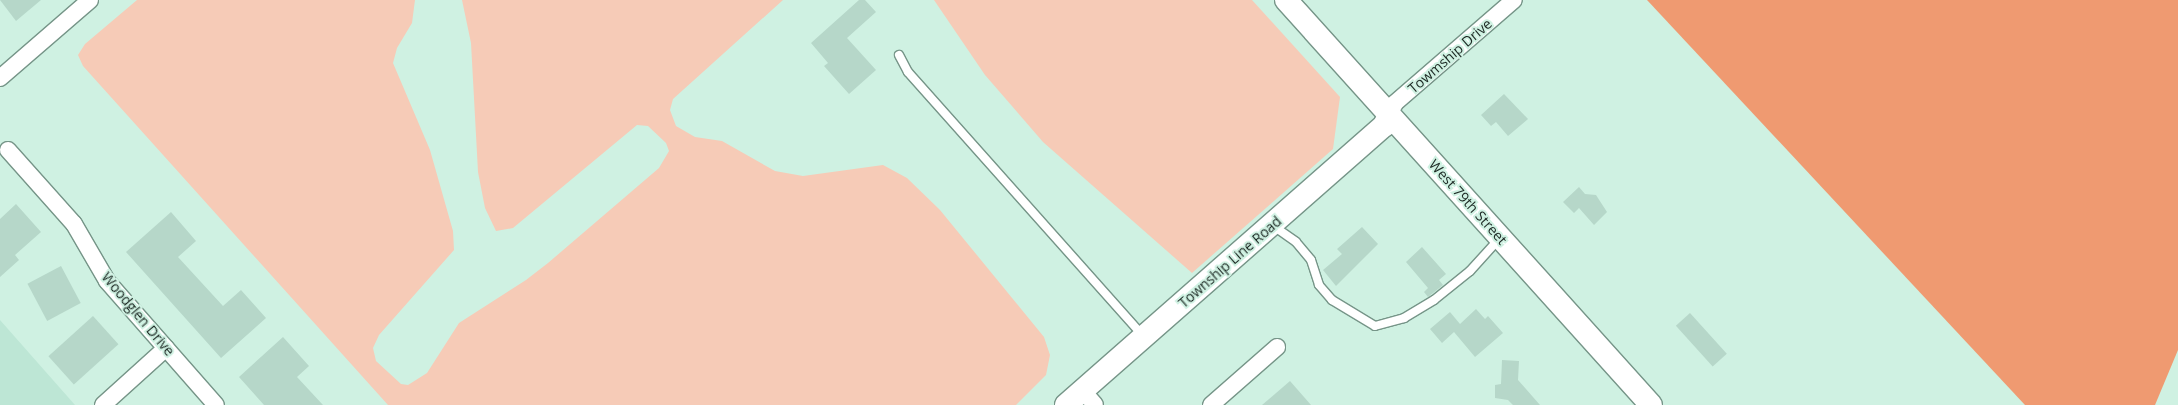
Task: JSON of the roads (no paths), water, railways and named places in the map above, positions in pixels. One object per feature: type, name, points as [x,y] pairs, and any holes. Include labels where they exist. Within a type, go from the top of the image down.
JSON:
[{"type":"main road","name":"West 79th Street","points":[[1286,0],[1651,405]]},
{"type":"main road","name":"Township Line Road","points":[[1081,400],[1144,338],[1384,126],[1389,115]]},
{"type":"street","points":[[0,78],[90,0]]},
{"type":"street","name":"Towmship Drive","points":[[1389,115],[1395,103],[1514,0]]},
{"type":"street","name":"Woodglen Drive","points":[[8,150],[74,224],[106,281],[216,405]]},
{"type":"street","points":[[1211,405],[1277,347]]},
{"type":"street","points":[[103,405],[166,348]]},
{"type":"lane","points":[[899,54],[908,72],[1144,338]]},
{"type":"lane","points":[[1272,225],[1296,242],[1311,260],[1319,285],[1332,300],[1376,326],[1404,318],[1434,300],[1470,271],[1500,238]]}]
